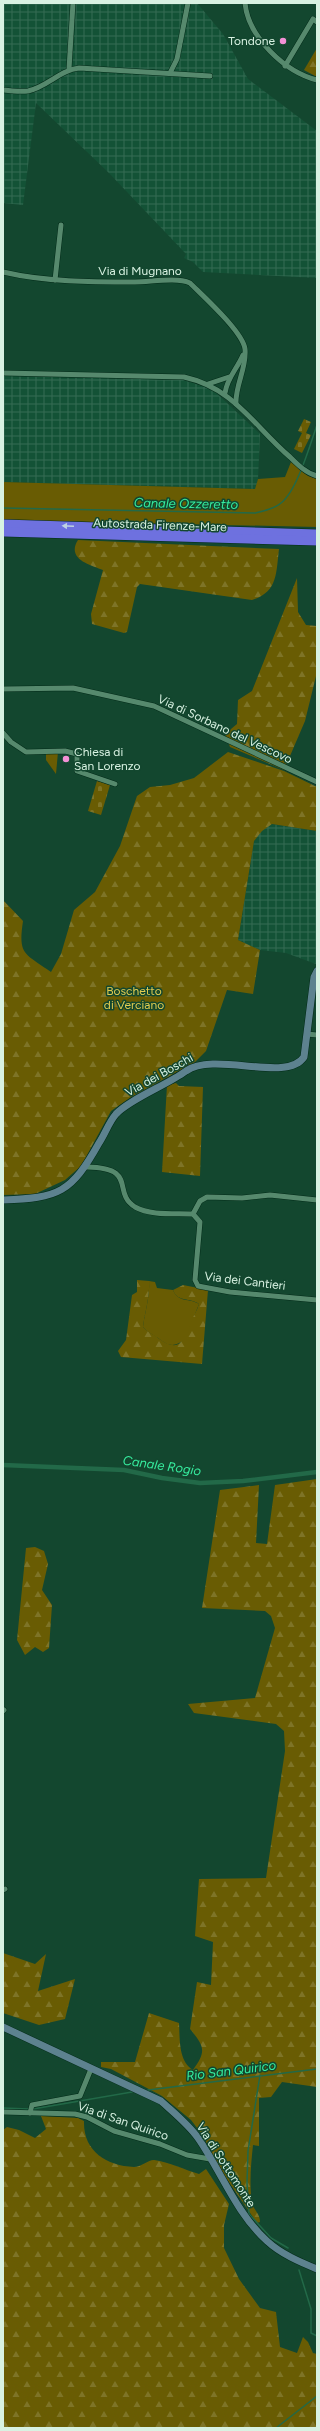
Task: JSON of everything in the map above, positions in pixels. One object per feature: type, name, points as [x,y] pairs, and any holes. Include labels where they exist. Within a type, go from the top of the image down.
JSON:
[{"type":"highway","name":"Autostrada Firenze-Mare","points":[[3,524],[317,534]]},
{"type":"highway","name":"Autostrada Firenze-Mare","points":[[3,532],[317,541]]},
{"type":"street","points":[[69,69],[72,3]]},
{"type":"street","points":[[170,73],[176,59],[188,3]]},
{"type":"street","points":[[245,3],[248,22],[286,66],[301,76],[317,80]]},
{"type":"street","points":[[286,66],[313,19],[317,22]]},
{"type":"street","points":[[3,90],[21,91],[33,89],[69,69],[210,76]]},
{"type":"street","points":[[55,280],[61,225]]},
{"type":"street","name":"Via di Mugnano","points":[[3,272],[21,277],[55,280],[138,282],[184,280],[195,287],[241,337],[245,349]]},
{"type":"street","points":[[225,393],[226,382],[238,366],[245,349]]},
{"type":"street","points":[[236,404],[245,349]]},
{"type":"street","points":[[3,373],[184,377],[208,384],[225,393],[296,463],[305,471],[317,476]]},
{"type":"street","points":[[208,384],[230,377]]},
{"type":"street","points":[[225,393],[238,386]]},
{"type":"street","name":"Via di Sorbano del Vescovo","points":[[3,689],[73,688],[154,706],[317,782]]},
{"type":"street","points":[[3,734],[11,742],[26,752],[65,751],[77,754],[77,771],[115,784]]},
{"type":"street","name":"Via dei Boschi","points":[[3,1200],[38,1199],[55,1194],[72,1183],[87,1166],[116,1114],[126,1106],[190,1068],[205,1063],[279,1067],[297,1065],[304,1056],[314,977],[317,971]]},
{"type":"street","points":[[307,1034],[317,1036]]},
{"type":"street","points":[[87,1166],[108,1168],[117,1173],[131,1203],[137,1208],[152,1212],[193,1214],[200,1201],[207,1197],[242,1198],[270,1195],[317,1200]]},
{"type":"street","name":"Via dei Cantieri","points":[[193,1214],[200,1222],[195,1280],[198,1286],[230,1292],[317,1300]]},
{"type":"street","name":"Via di Sottomonte","points":[[3,2028],[161,2102],[181,2119],[198,2138],[238,2205],[261,2235],[282,2253],[317,2269]]},
{"type":"street","points":[[31,2110],[80,2096],[91,2069]]},
{"type":"street","name":"Via di San Quirico","points":[[3,2112],[31,2110],[75,2114],[87,2117],[114,2131],[160,2144],[187,2155],[210,2159]]},
{"type":"shaded area","points":[[3,3],[197,3],[223,34],[248,79],[317,131],[317,278],[203,272],[193,262],[184,258],[186,254],[109,173],[36,103],[23,205],[3,203]]},
{"type":"shaded area","points":[[3,376],[183,380],[212,389],[260,434],[258,479],[256,489],[3,482]]},
{"type":"shaded area","points":[[272,824],[317,831],[316,964],[286,953],[260,950],[238,940],[254,841],[262,830]]},
{"type":"green space","points":[[317,48],[317,77],[304,70]]},
{"type":"green space","points":[[304,419],[311,422],[306,433],[311,435],[302,453],[294,449],[302,433],[298,431]]},
{"type":"green space","points":[[291,462],[308,476],[317,479],[317,527],[3,520],[3,482],[255,489],[258,479],[285,477]]},
{"type":"green space","points":[[78,540],[279,549],[276,574],[271,587],[267,592],[252,600],[140,584],[137,587],[127,632],[124,633],[92,624],[91,614],[103,570],[86,563],[77,557],[75,547]]},
{"type":"green space","points":[[297,578],[298,612],[306,625],[317,626],[317,672],[305,721],[284,770],[230,747],[225,734],[237,724],[238,700],[252,691]]},
{"type":"green space","points":[[58,752],[56,774],[46,760],[46,753]]},
{"type":"green space","name":"Boschetto di Verciano","points":[[228,752],[284,771],[317,787],[317,831],[272,824],[262,831],[254,841],[238,940],[260,950],[253,994],[227,990],[206,1051],[195,1062],[131,1097],[111,1111],[81,1166],[65,1180],[35,1194],[3,1195],[3,900],[23,921],[21,941],[25,952],[51,972],[61,954],[74,910],[95,892],[120,846],[137,796],[150,787],[170,785],[194,778]]},
{"type":"green space","points":[[97,781],[110,785],[101,815],[88,811]]},
{"type":"green space","points":[[176,1083],[179,1086],[203,1087],[200,1176],[162,1172],[167,1085]]},
{"type":"green space","points":[[137,1280],[149,1281],[148,1298],[143,1327],[165,1343],[171,1345],[176,1345],[183,1340],[199,1304],[178,1297],[173,1290],[183,1285],[208,1290],[202,1364],[121,1357],[118,1351],[126,1340],[132,1295],[137,1292]]},
{"type":"green space","points":[[149,1281],[155,1282],[157,1288],[173,1290],[181,1299],[199,1304],[185,1339],[178,1344],[171,1345],[165,1343],[143,1327],[148,1298]]},
{"type":"green space","points":[[317,1479],[317,2087],[282,2082],[271,2097],[259,2098],[259,2146],[253,2145],[250,2181],[253,2205],[260,2219],[260,2222],[257,2223],[215,2162],[204,2137],[191,2120],[162,2096],[111,2069],[101,2067],[101,2062],[135,2062],[149,2013],[179,2023],[182,2055],[188,2066],[193,2070],[202,2053],[201,2044],[190,2029],[197,1982],[211,1985],[213,1942],[195,1936],[199,1879],[266,1878],[285,1751],[284,1731],[276,1724],[194,1713],[188,1704],[255,1698],[275,1628],[271,1616],[265,1611],[202,1608],[220,1490],[259,1485],[256,1543],[267,1544],[275,1485]]},
{"type":"green space","points":[[35,1547],[44,1551],[48,1564],[42,1590],[52,1605],[49,1648],[43,1652],[35,1647],[25,1655],[17,1640],[26,1548]]},
{"type":"green space","points":[[3,1953],[35,1964],[46,1954],[38,1991],[75,1979],[65,2019],[39,2025],[3,2013]]},
{"type":"green space","points":[[41,2116],[78,2118],[84,2121],[87,2141],[98,2155],[114,2164],[134,2167],[154,2160],[171,2164],[199,2174],[206,2169],[229,2204],[224,2225],[224,2248],[239,2279],[260,2308],[276,2312],[280,2347],[297,2353],[303,2337],[308,2342],[313,2353],[317,2354],[317,2428],[3,2428],[3,2130],[7,2127],[19,2130],[35,2138],[46,2129]]},
{"type":"waterway","name":"Canale Ozzeretto","points":[[3,508],[255,513],[265,511],[281,503],[292,489],[298,478],[317,425]]},
{"type":"waterway","name":"Canale Rogio","points":[[3,1465],[124,1470],[162,1478],[200,1483],[243,1481],[317,1472]]},
{"type":"waterway","name":"Rio San Quirico","points":[[148,2090],[317,2069]]},
{"type":"waterway","points":[[260,2075],[248,2151],[247,2183],[249,2214],[271,2238],[288,2248]]},
{"type":"waterway","name":"Rio San Quirico","points":[[33,2109],[132,2092]]},
{"type":"waterway","name":"Rio San Quirico","points":[[3,2108],[29,2109]]},
{"type":"waterway","points":[[299,2270],[311,2309],[311,2333],[317,2336]]},
{"type":"waterway","points":[[276,2428],[317,2396]]},
{"type":"place","name":"Tondone","points":[[283,41]]},
{"type":"place","name":"Chiesa di San Lorenzo","points":[[66,759]]}]
